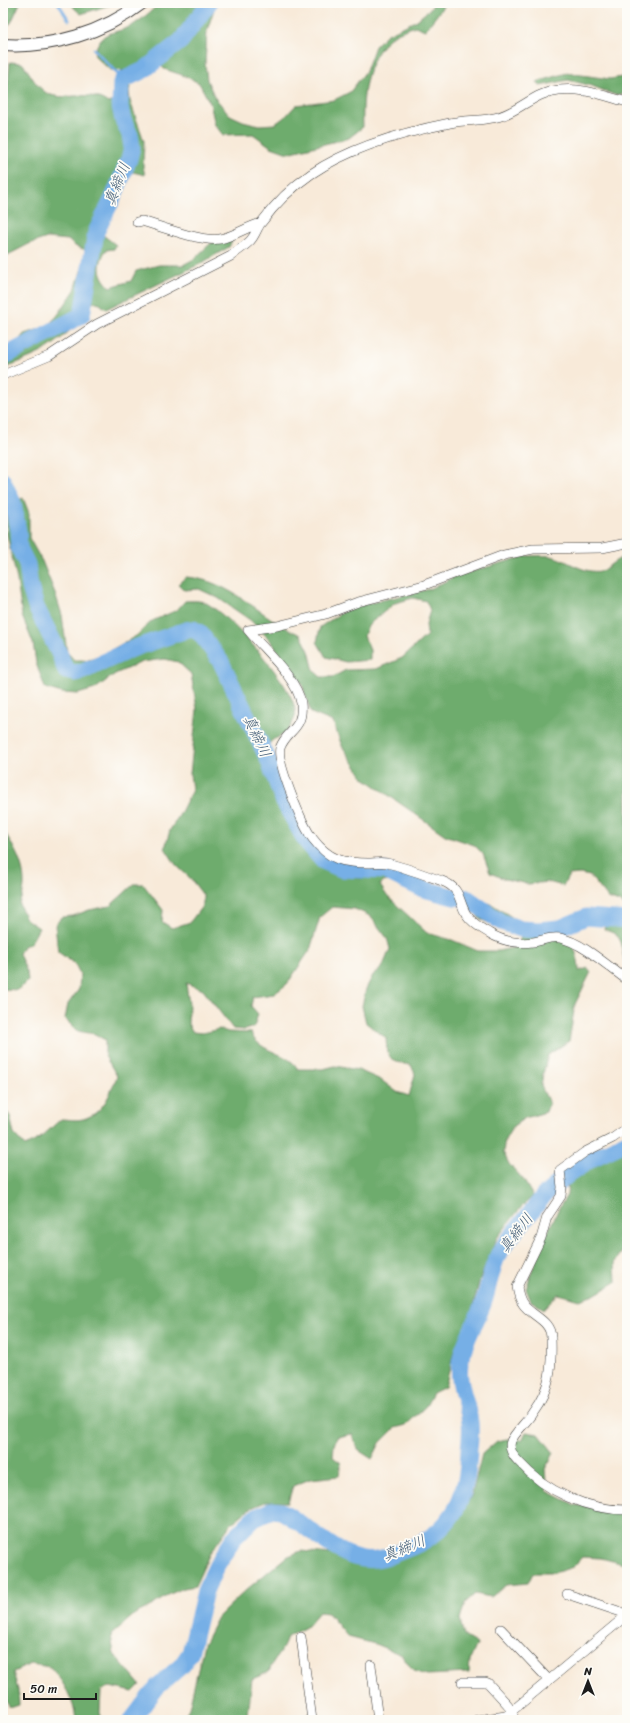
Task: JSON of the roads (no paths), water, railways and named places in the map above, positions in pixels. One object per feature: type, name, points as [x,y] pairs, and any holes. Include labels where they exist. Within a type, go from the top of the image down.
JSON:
[{"type":"street","points":[[3,45],[44,44],[89,32],[116,20],[142,3]]},
{"type":"street","points":[[3,375],[48,356],[97,324],[231,256],[250,240],[261,223],[287,193],[311,174],[336,159],[387,140],[451,123],[499,117],[513,111],[542,94],[557,90],[577,89],[627,102]]},
{"type":"street","points":[[137,222],[142,221],[203,238],[219,239],[233,235],[249,226],[261,223]]},
{"type":"street","points":[[627,543],[602,548],[533,549],[504,555],[424,585],[358,602],[326,614],[277,626],[248,630],[286,673],[296,688],[300,702],[301,717],[297,725],[282,744],[279,756],[292,796],[312,838],[328,854],[338,860],[348,863],[386,863],[443,882],[453,888],[461,900],[465,912],[473,923],[490,934],[510,942],[533,942],[549,938],[560,938],[582,948],[627,980]]},
{"type":"street","points":[[627,1128],[613,1138],[585,1152],[560,1170],[562,1187],[561,1196],[547,1217],[541,1238],[517,1287],[518,1295],[523,1305],[540,1318],[548,1328],[551,1335],[550,1378],[534,1412],[511,1440],[510,1447],[514,1457],[532,1475],[562,1495],[592,1505],[627,1510]]},
{"type":"street","points":[[567,1594],[627,1615]]},
{"type":"street","points":[[477,1720],[513,1716],[549,1680],[627,1615]]},
{"type":"street","points":[[501,1629],[549,1680]]},
{"type":"street","points":[[301,1638],[312,1720]]},
{"type":"street","points":[[371,1665],[378,1720]]},
{"type":"street","points":[[462,1682],[488,1683],[508,1705],[513,1716]]},
{"type":"waterway","points":[[58,3],[69,20]]},
{"type":"waterway","name":"真締川","points":[[3,357],[82,315],[96,232],[113,198],[129,159],[132,147],[130,135],[123,120],[120,106],[121,83],[123,80],[144,70],[181,41],[209,3]]},
{"type":"waterway","points":[[94,49],[123,80]]},
{"type":"waterway","name":"真締川","points":[[3,481],[13,503],[18,531],[19,548],[27,564],[30,587],[36,607],[60,655],[66,671],[75,673],[83,671],[132,649],[186,630],[193,629],[200,633],[221,662],[268,759],[284,802],[306,841],[323,861],[341,869],[385,871],[420,888],[454,897],[467,898],[501,922],[521,929],[538,930],[560,928],[586,917],[627,920]]},
{"type":"waterway","name":"真締川","points":[[132,1720],[157,1687],[181,1666],[190,1653],[205,1591],[217,1565],[233,1539],[254,1518],[272,1510],[281,1511],[339,1550],[348,1555],[364,1559],[386,1557],[419,1544],[433,1535],[445,1524],[461,1499],[468,1467],[470,1425],[460,1381],[460,1363],[464,1347],[484,1301],[498,1255],[544,1195],[568,1175],[593,1158],[627,1142]]}]
